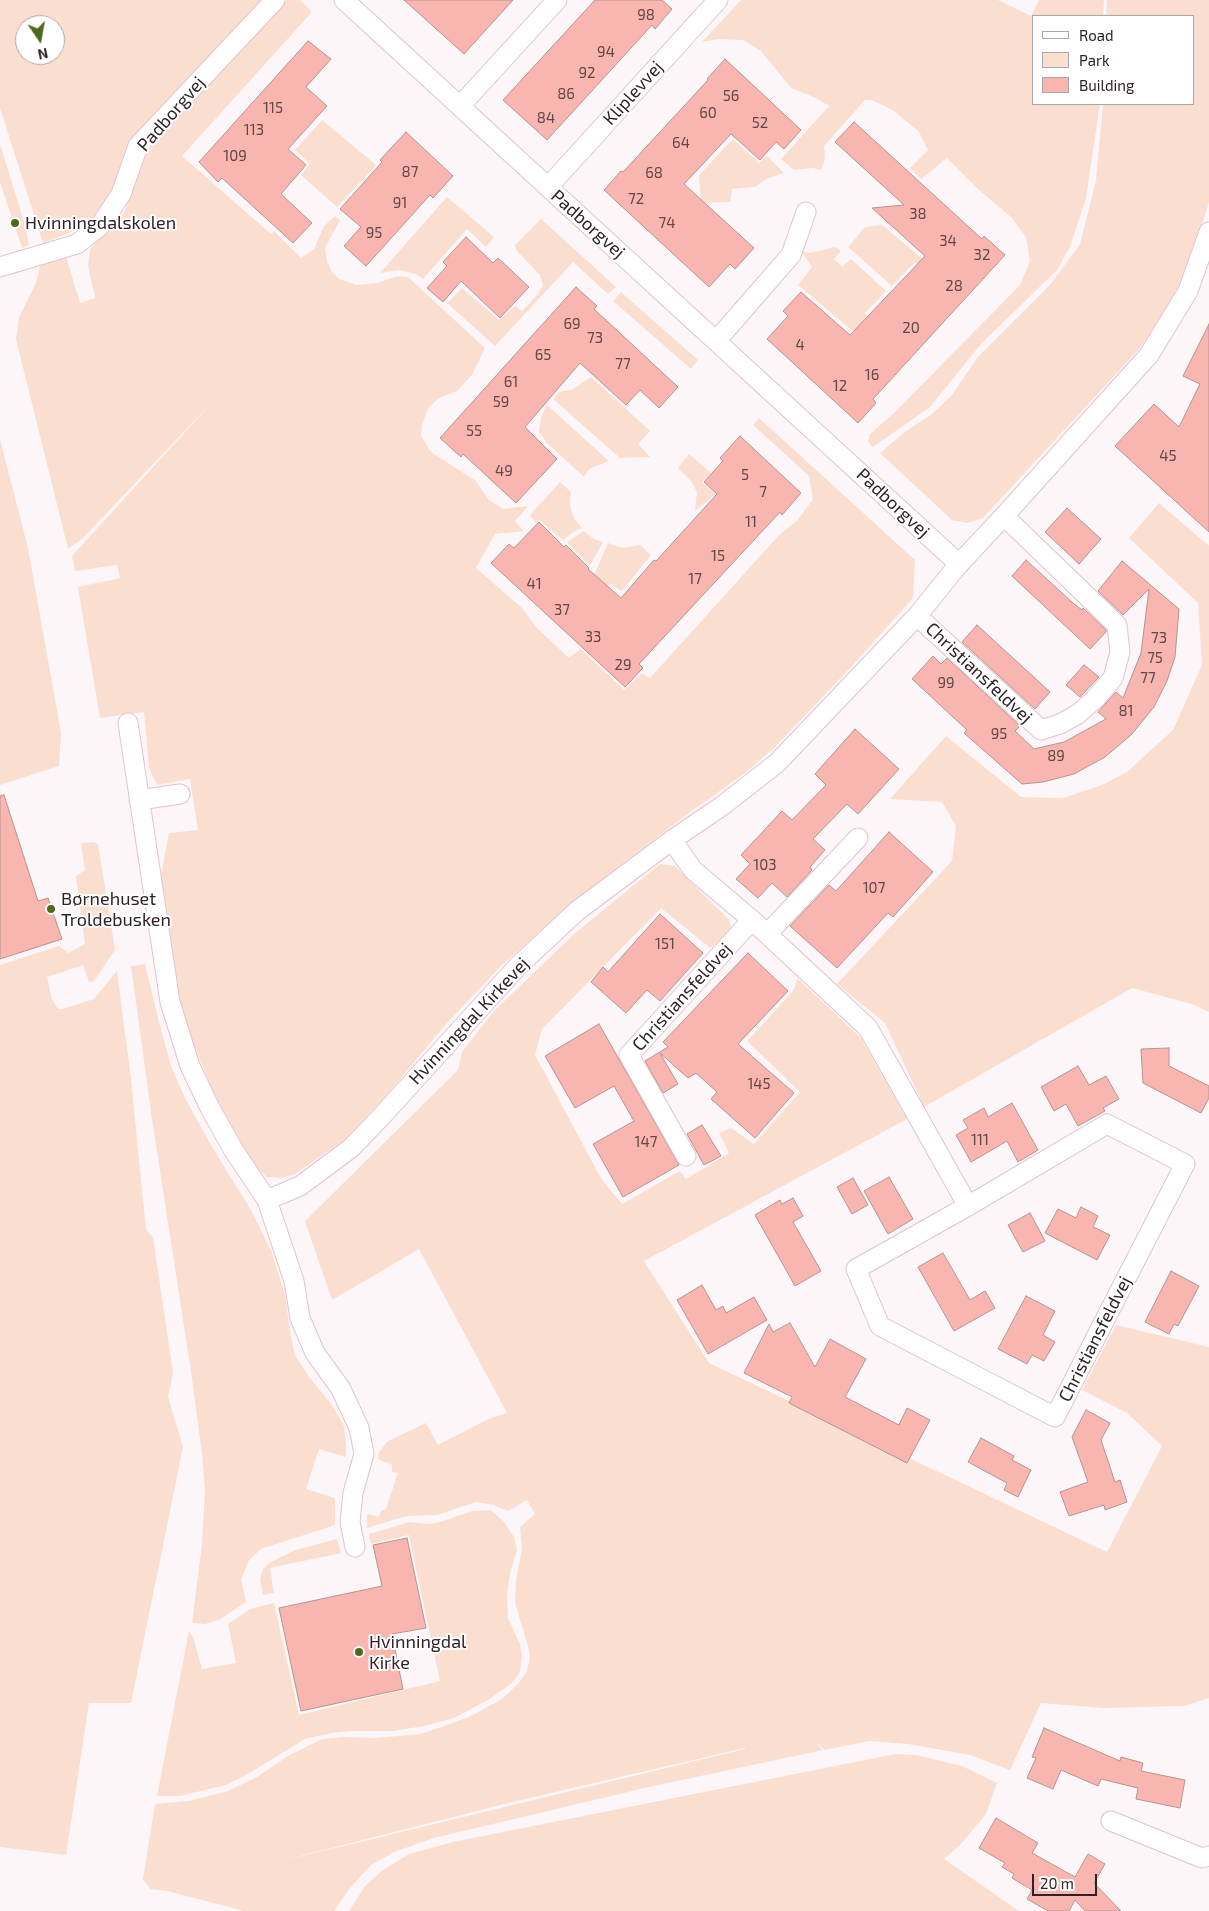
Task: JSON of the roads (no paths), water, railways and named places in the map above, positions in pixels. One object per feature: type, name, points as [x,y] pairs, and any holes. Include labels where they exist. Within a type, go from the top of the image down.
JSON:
[{"type":"street","name":"Padborgvej","points":[[0,267],[77,244],[100,226],[121,194],[138,146],[275,0]]},
{"type":"street","name":"Padborgvej","points":[[344,0],[959,564]]},
{"type":"street","points":[[460,106],[557,0]]},
{"type":"street","name":"Kliplevvej","points":[[548,187],[718,0]]},
{"type":"street","points":[[716,341],[791,255],[806,212]]},
{"type":"street","name":"Christiansfeldvej","points":[[672,840],[722,806],[777,763],[917,616],[959,564],[1149,355],[1188,291],[1209,232]]},
{"type":"street","name":"Christiansfeldvej","points":[[917,616],[1041,730],[1060,724],[1078,714],[1095,699],[1112,678],[1120,652],[1117,625],[1004,516]]},
{"type":"street","points":[[128,723],[162,952],[173,1011],[190,1066],[210,1108],[234,1151],[266,1200],[294,1281],[300,1318],[315,1353],[341,1389],[359,1428],[364,1454],[354,1493],[350,1522],[356,1546]]},
{"type":"street","points":[[139,800],[180,794]]},
{"type":"street","points":[[767,934],[858,838]]},
{"type":"street","points":[[672,840],[692,870],[752,920],[868,1028],[968,1206]]},
{"type":"street","name":"Hvinningdal Kirkevej","points":[[266,1200],[300,1186],[350,1148],[380,1118],[520,965],[577,911],[672,840]]},
{"type":"street","name":"Christiansfeldvej","points":[[686,1156],[629,1054],[752,920]]},
{"type":"street","name":"Christiansfeldvej","points":[[1107,1124],[1185,1164],[1054,1417],[880,1326],[859,1277],[856,1268],[968,1206],[1107,1124]]},
{"type":"street","points":[[1111,1822],[1207,1860]]},
{"type":"place","name":"Hvinningdalskolen","points":[[15,223]]},
{"type":"place","name":"Børnehuset Troldebusken","points":[[51,909]]},
{"type":"place","name":"Hvinningdal Kirke","points":[[359,1652]]}]
